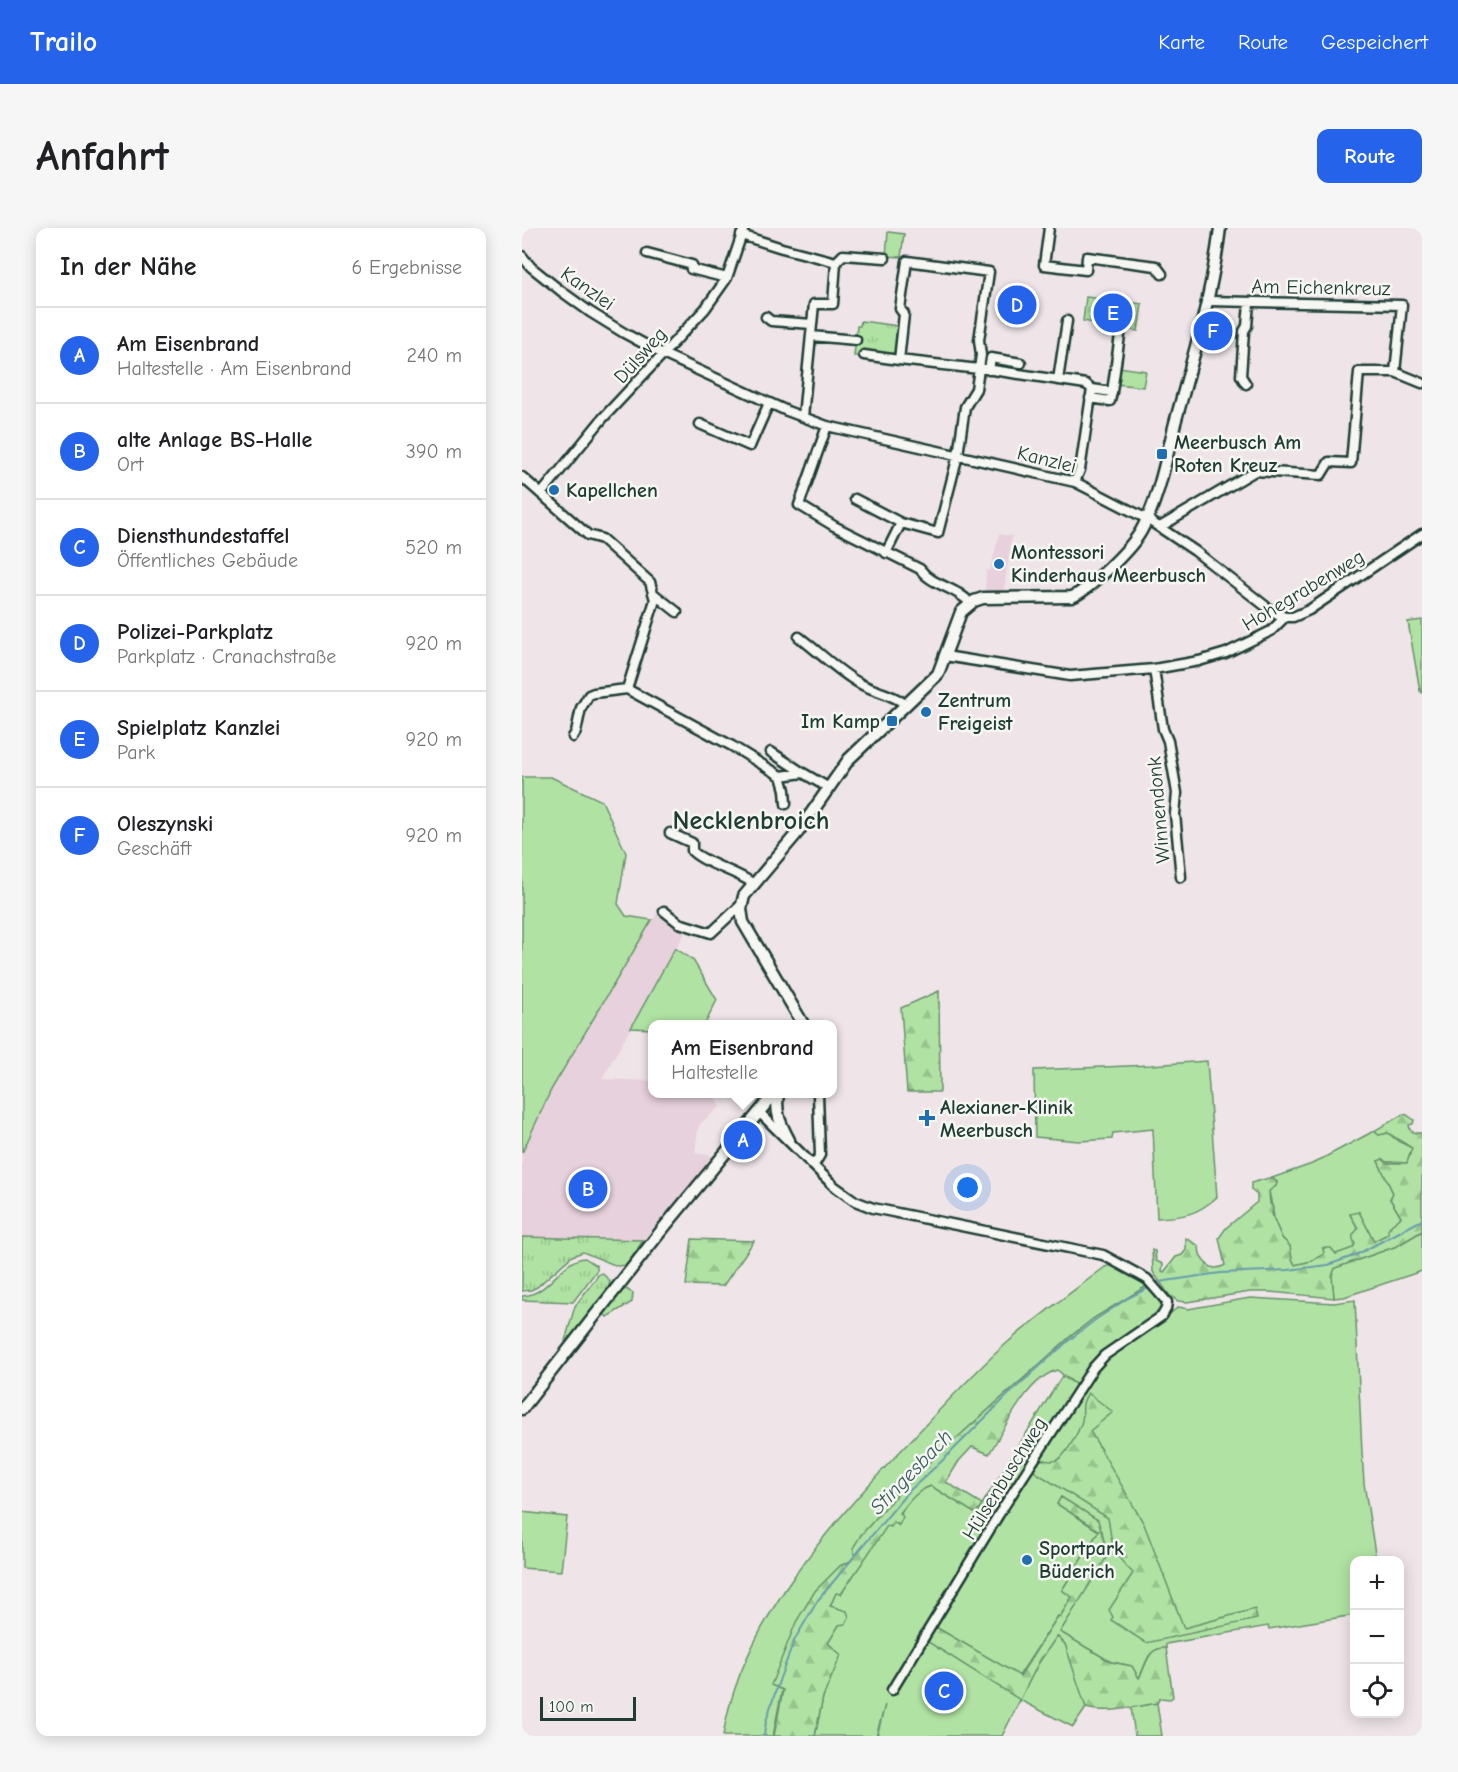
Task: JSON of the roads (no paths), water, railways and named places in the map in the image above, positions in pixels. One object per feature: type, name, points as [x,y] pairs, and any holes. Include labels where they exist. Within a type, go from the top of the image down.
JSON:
[{"type":"main road","points":[[801,1020],[744,926],[741,918],[741,905],[746,893],[803,825],[857,750],[938,674],[957,620],[970,603],[983,598],[1061,598],[1076,595],[1128,550],[1137,538],[1147,519],[1160,482],[1216,268],[1220,228]]},
{"type":"main road","points":[[522,1409],[661,1231],[772,1098]]},
{"type":"main road","points":[[776,1098],[777,1117],[789,1140]]},
{"type":"street","points":[[1049,228],[1044,266],[1086,270],[1087,257],[1156,266],[1162,274]]},
{"type":"street","points":[[742,231],[782,248],[836,262]]},
{"type":"street","name":"Dülsweg","points":[[541,494],[603,418],[705,309],[727,278],[742,231]]},
{"type":"street","points":[[647,253],[692,266],[691,269],[727,278]]},
{"type":"street","points":[[803,417],[814,304],[833,304],[836,262],[843,255],[885,258]]},
{"type":"street","name":"Kanzlei","points":[[522,256],[531,267],[590,312],[663,354],[803,417],[827,426],[1075,482],[1160,527],[1218,568],[1273,612],[1285,617]]},
{"type":"street","points":[[855,499],[901,523],[938,533],[958,455],[965,407],[976,389],[981,354],[979,340],[989,272],[907,261],[900,309],[904,314],[899,360]]},
{"type":"street","name":"Am Eichenkreuz","points":[[1208,301],[1402,305],[1395,372]]},
{"type":"street","points":[[1246,384],[1241,375],[1244,331],[1247,326],[1249,303]]},
{"type":"street","points":[[766,317],[771,321],[812,324]]},
{"type":"street","points":[[1058,380],[1067,321]]},
{"type":"street","points":[[1091,394],[1110,401],[1121,328]]},
{"type":"street","points":[[811,336],[856,340]]},
{"type":"street","points":[[864,355],[1086,384],[1091,394],[1080,470],[1075,482]]},
{"type":"street","points":[[989,370],[991,358],[1021,363]]},
{"type":"street","points":[[1160,527],[1255,471],[1321,475],[1329,462],[1351,463],[1359,372],[1395,372],[1422,383]]},
{"type":"street","points":[[700,424],[750,446],[769,403]]},
{"type":"street","points":[[827,426],[800,505],[886,553],[920,569],[924,575],[959,593],[970,603]]},
{"type":"street","points":[[522,477],[588,535],[602,539],[645,575],[650,582],[655,600],[627,689]]},
{"type":"street","points":[[886,553],[901,523]]},
{"type":"street","name":"Hohegrabenweg","points":[[945,656],[1070,676],[1154,669],[1198,661],[1226,652],[1271,631],[1285,617],[1309,610],[1422,534]]},
{"type":"street","points":[[654,594],[677,612]]},
{"type":"street","points":[[799,637],[848,676],[870,689],[895,697],[906,705]]},
{"type":"street","name":"Winnendonk","points":[[1154,669],[1163,729],[1168,741],[1177,792],[1174,814],[1181,877]]},
{"type":"street","points":[[573,737],[581,708],[589,696],[594,693],[627,689],[732,746],[780,777],[785,790],[786,804]]},
{"type":"street","points":[[771,752],[829,788]]},
{"type":"street","points":[[780,777],[803,773]]},
{"type":"street","points":[[670,833],[692,843],[692,851],[698,857],[730,870],[754,884]]},
{"type":"street","points":[[664,911],[679,923],[711,933],[741,905]]},
{"type":"street","points":[[759,1112],[814,1166],[820,1155],[818,1098]]},
{"type":"street","name":"Hülsenbuschweg","points":[[814,1166],[842,1193],[866,1206],[1109,1257],[1147,1279],[1166,1299],[1167,1306],[1164,1313],[1105,1355],[1093,1368],[999,1515],[892,1690]]},
{"type":"waterway","name":"Stingesbach","points":[[1159,1282],[1220,1273],[1288,1270],[1328,1265],[1356,1255],[1422,1220]]},
{"type":"waterway","name":"Stingesbach","points":[[764,1736],[766,1721],[795,1639],[818,1600],[908,1492],[1011,1392],[1068,1341],[1128,1298],[1150,1287]]},
{"type":"place","name":"Polizei-Parkplatz","points":[[1017,305]]},
{"type":"place","name":"Spielplatz Kanzlei","points":[[1113,313]]},
{"type":"place","name":"Oleszynski","points":[[1213,331]]},
{"type":"place","name":"Meerbusch Am Roten Kreuz","points":[[1162,454]]},
{"type":"place","name":"Kapellchen","points":[[554,490]]},
{"type":"place","name":"Montessori Kinderhaus Meerbusch","points":[[999,564]]},
{"type":"place","name":"Zentrum Freigeist","points":[[926,712]]},
{"type":"place","name":"Im Kamp","points":[[892,721]]},
{"type":"place","name":"Alexianer-Klinik Meerbusch","points":[[927,1118]]},
{"type":"place","name":"Am Eisenbrand","points":[[743,1140]]},
{"type":"place","name":"alte Anlage BS-Halle","points":[[588,1189]]},
{"type":"place","name":"Sportpark Büderich","points":[[1027,1560]]},
{"type":"place","name":"Diensthundestaffel","points":[[944,1691]]},
{"type":"district","name":"Necklenbroich","points":[[751,820]]}]
